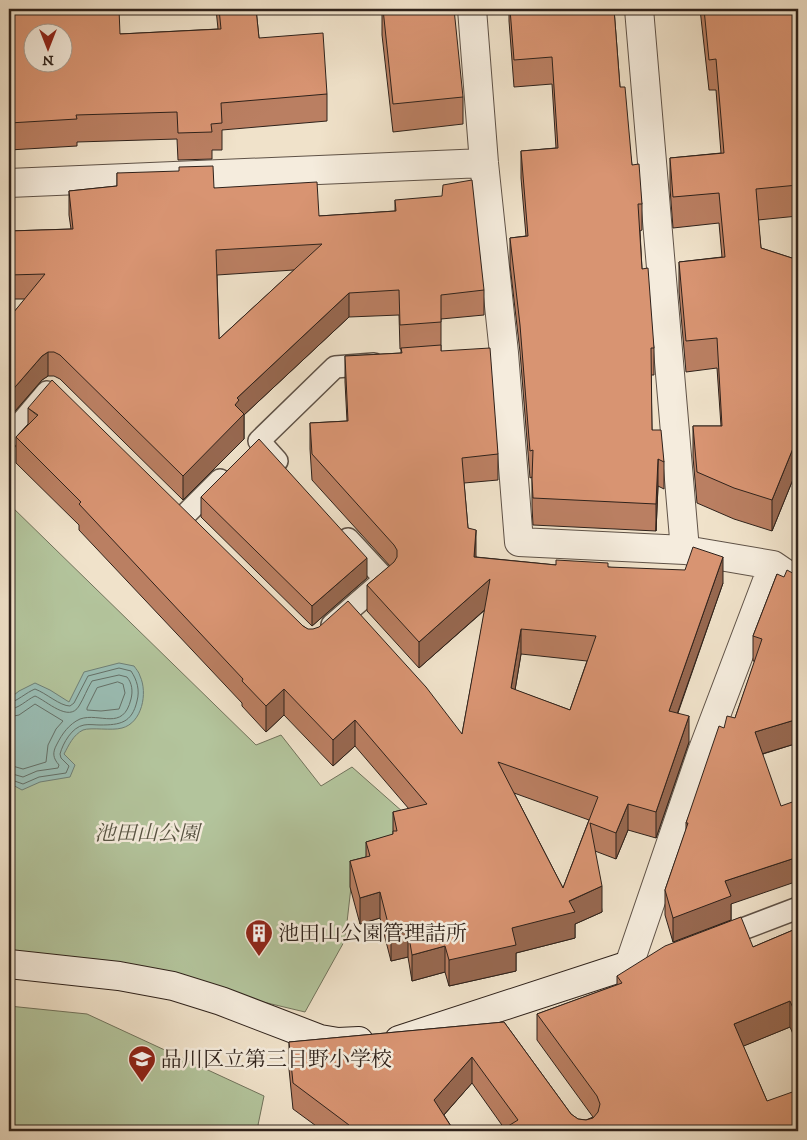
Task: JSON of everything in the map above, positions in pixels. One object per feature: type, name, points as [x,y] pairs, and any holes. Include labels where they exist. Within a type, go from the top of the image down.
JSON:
[{"type":"street","points":[[472,9],[484,163],[494,354],[518,542],[684,550],[773,565],[798,582]]},
{"type":"street","points":[[640,9],[684,550]]},
{"type":"street","points":[[9,183],[484,163]]},
{"type":"street","points":[[9,964],[119,976],[173,986],[221,1001],[320,1039],[338,1042],[400,1040],[638,964],[702,752],[773,565]]},
{"type":"street","points":[[495,1009],[511,1032]]},
{"type":"lane","points":[[183,517],[335,368],[395,362]]},
{"type":"lane","points":[[9,437],[51,388],[65,401]]},
{"type":"lane","points":[[245,455],[292,478]]},
{"type":"lane","points":[[318,637],[356,617],[385,579],[332,521]]},
{"type":"lane","points":[[700,945],[798,908]]},
{"type":"green space","name":"池田山公園","points":[[9,504],[256,745],[281,735],[321,786],[352,767],[412,820],[351,887],[345,940],[305,1012],[91,961],[9,951]]},
{"type":"green space","name":"品川区立第三日野小学校","points":[[9,1006],[87,1014],[264,1096],[258,1125],[275,1131],[9,1131]]},
{"type":"water","points":[[119,663],[134,666],[139,673],[142,683],[142,706],[134,720],[122,728],[87,729],[77,735],[64,754],[75,765],[70,777],[40,782],[22,790],[9,783],[9,699],[19,691],[35,683],[69,702],[84,672]]},
{"type":"building","points":[[9,9],[119,9],[120,34],[221,29],[219,9],[256,9],[259,38],[323,33],[327,94],[221,103],[222,123],[211,124],[212,132],[178,133],[177,112],[76,115],[77,119],[9,123]]},
{"type":"building","points":[[383,9],[454,9],[463,97],[393,104]]},
{"type":"building","points":[[510,9],[614,9],[620,87],[625,87],[632,165],[639,164],[642,204],[638,204],[642,269],[648,268],[654,348],[651,348],[652,430],[661,430],[664,462],[658,459],[656,504],[533,498],[533,450],[530,451],[520,325],[510,238],[528,236],[521,151],[558,148],[552,57],[514,60]]},
{"type":"building","points":[[704,9],[798,9],[798,185],[756,189],[761,248],[798,260],[798,436],[772,500],[734,488],[697,472],[693,426],[722,426],[717,338],[686,341],[679,262],[725,257],[719,193],[673,197],[670,158],[724,153],[716,59],[709,60]]},
{"type":"building","points":[[213,166],[214,188],[317,182],[319,216],[396,211],[395,200],[442,196],[443,185],[472,180],[484,290],[441,295],[441,322],[400,325],[399,290],[349,293],[237,398],[239,400],[235,405],[244,414],[183,476],[60,355],[54,352],[48,352],[42,356],[9,394],[9,318],[45,274],[9,275],[9,231],[73,229],[69,191],[117,186],[117,173],[179,171],[179,167]],"holes":[[[322,244],[219,339],[216,250]]]},
{"type":"building","points":[[441,345],[441,351],[490,348],[498,454],[462,458],[468,528],[476,530],[474,557],[556,565],[556,560],[608,563],[608,567],[685,570],[693,547],[723,557],[669,711],[689,716],[656,812],[628,804],[616,833],[590,823],[602,886],[569,901],[575,912],[512,928],[516,945],[449,960],[445,946],[412,955],[408,931],[391,935],[380,892],[360,898],[350,861],[370,856],[366,842],[397,831],[393,812],[427,804],[355,720],[333,740],[284,689],[266,706],[79,504],[81,502],[16,437],[38,415],[28,408],[52,380],[303,626],[308,629],[319,627],[348,601],[426,687],[462,734],[490,579],[419,642],[367,585],[394,562],[397,557],[397,550],[312,454],[310,423],[348,421],[345,356],[402,353],[401,348]],"holes":[[[521,629],[596,636],[570,710],[511,688]],[[498,762],[598,797],[563,888]]]},
{"type":"building","points":[[259,439],[367,558],[312,606],[201,497]]},
{"type":"building","points":[[787,570],[798,576],[798,719],[755,732],[781,806],[798,800],[798,857],[725,881],[731,896],[673,918],[665,890],[688,823],[686,823],[719,726],[724,728],[727,716],[735,718],[762,639],[753,636],[777,574],[784,577]]},
{"type":"building","points":[[741,917],[753,947],[798,928],[798,1006],[793,1008],[790,1001],[734,1024],[767,1101],[798,1090],[798,1131],[500,1131],[518,1120],[472,1057],[434,1100],[454,1131],[345,1131],[349,1125],[293,1083],[289,1042],[504,1022],[571,1114],[578,1119],[586,1120],[593,1118],[598,1112],[600,1104],[597,1096],[537,1014],[622,983],[617,976],[665,946]]},
{"type":"place","name":"池田山公園管理詰所","points":[[259,957]]},
{"type":"place","name":"品川区立第三日野小学校","points":[[142,1083]]}]
